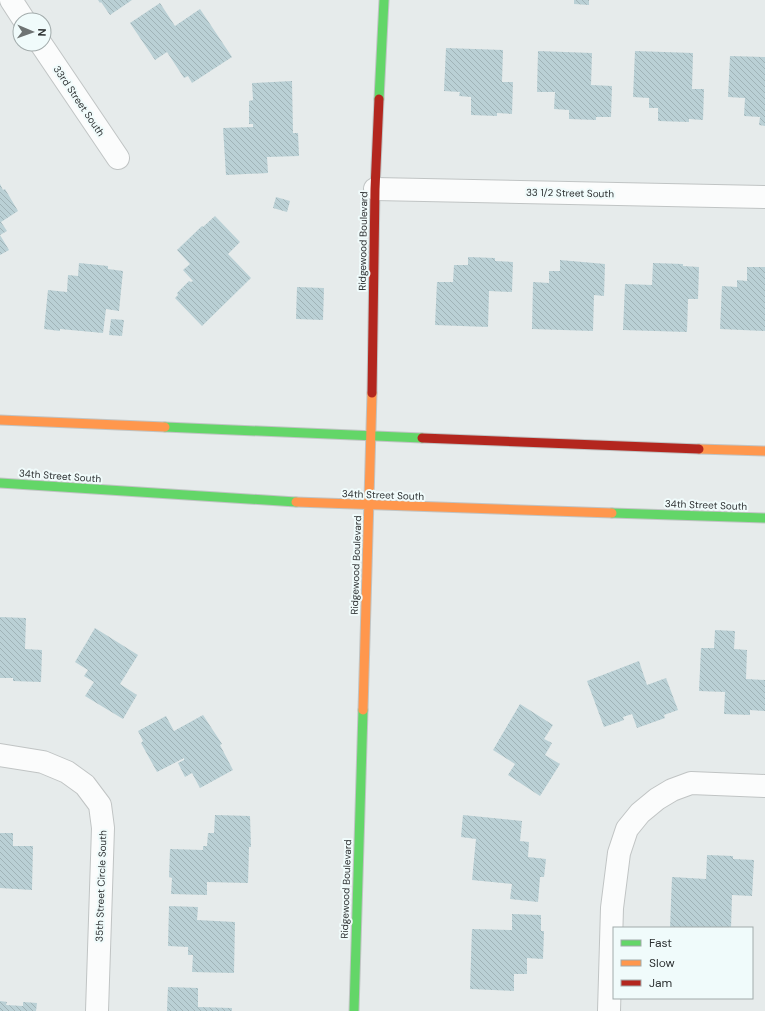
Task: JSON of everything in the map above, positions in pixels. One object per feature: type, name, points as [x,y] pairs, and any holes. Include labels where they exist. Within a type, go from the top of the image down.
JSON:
[{"type":"main road","name":"Ridgewood Boulevard","points":[[354,1011],[371,437],[375,189],[384,0]]},
{"type":"main road","points":[[0,420],[371,437],[765,451]]},
{"type":"main road","name":"34th Street South","points":[[0,483],[369,505],[765,518]]},
{"type":"street","points":[[11,0],[19,12]]},
{"type":"street","name":"33rd Street South","points":[[46,52],[118,158]]},
{"type":"street","name":"33 1/2 Street South","points":[[375,189],[765,197]]},
{"type":"street","name":"35th Street Circle South","points":[[0,755],[43,762],[67,772],[85,785],[100,805],[104,828],[97,1011]]},
{"type":"street","points":[[609,1011],[612,908],[619,853],[627,829],[640,813],[657,799],[672,790],[691,783],[765,786]]},
{"type":"building","points":[[98,0],[132,0],[110,15]]},
{"type":"building","points":[[574,0],[589,0],[589,5],[574,4]]},
{"type":"building","points":[[160,3],[175,26],[200,9],[232,57],[192,83],[188,76],[184,78],[167,52],[155,60],[130,23]]},
{"type":"building","points":[[446,48],[503,50],[502,82],[513,82],[512,114],[497,113],[497,116],[471,115],[471,97],[459,96],[460,92],[444,91]]},
{"type":"building","points":[[538,51],[592,53],[591,85],[612,86],[611,117],[596,117],[596,120],[569,119],[569,110],[554,109],[555,92],[537,92]]},
{"type":"building","points":[[635,51],[693,53],[692,89],[704,89],[703,120],[689,119],[689,122],[658,121],[658,108],[649,108],[649,98],[633,97]]},
{"type":"building","points":[[730,56],[765,57],[765,126],[759,125],[760,117],[744,116],[745,98],[728,97]]},
{"type":"building","points":[[292,81],[293,133],[298,133],[299,156],[267,157],[268,173],[226,175],[223,128],[253,127],[253,124],[249,124],[249,101],[253,100],[252,83]]},
{"type":"building","points":[[0,184],[3,190],[5,189],[18,211],[1,222],[7,231],[0,235]]},
{"type":"building","points":[[276,197],[290,201],[287,212],[273,208]]},
{"type":"building","points":[[215,216],[240,242],[228,254],[251,278],[202,326],[175,298],[178,295],[177,293],[189,281],[193,281],[183,270],[190,264],[177,250],[202,226],[203,227]]},
{"type":"building","points":[[0,235],[9,250],[0,255]]},
{"type":"building","points":[[468,257],[495,258],[495,261],[513,262],[512,292],[489,291],[488,327],[435,325],[437,282],[453,282],[454,265],[468,265]]},
{"type":"building","points":[[560,260],[605,264],[604,296],[594,295],[593,331],[532,329],[533,282],[549,283],[549,271],[560,271]]},
{"type":"building","points":[[79,263],[108,266],[108,269],[123,271],[119,311],[106,309],[103,333],[44,329],[48,290],[67,292],[68,275],[78,276]]},
{"type":"building","points":[[653,263],[683,264],[683,266],[699,267],[698,299],[688,299],[687,332],[623,330],[625,284],[652,285]]},
{"type":"building","points":[[747,267],[765,267],[765,331],[720,329],[722,286],[737,287],[737,280],[747,281]]},
{"type":"building","points":[[297,287],[324,288],[323,320],[296,319]]},
{"type":"building","points":[[111,319],[124,320],[122,336],[109,335]]},
{"type":"building","points":[[0,617],[26,618],[25,649],[42,650],[41,682],[13,681],[13,678],[0,678]]},
{"type":"building","points":[[95,628],[138,655],[120,684],[137,695],[123,719],[85,696],[94,682],[84,676],[88,670],[75,662]]},
{"type":"building","points":[[715,630],[735,631],[734,649],[747,650],[746,679],[765,680],[765,711],[750,710],[750,715],[724,714],[725,692],[699,691],[701,648],[714,648]]},
{"type":"building","points":[[639,661],[647,685],[666,678],[678,710],[664,715],[665,718],[637,728],[632,714],[623,717],[624,720],[604,727],[587,681]]},
{"type":"building","points":[[520,704],[553,725],[544,739],[552,743],[545,755],[560,764],[540,796],[508,775],[515,764],[493,750]]},
{"type":"building","points":[[203,715],[222,744],[220,745],[233,770],[200,788],[192,773],[185,777],[178,763],[184,760],[184,758],[157,772],[141,743],[143,741],[138,731],[166,716],[174,731]]},
{"type":"building","points":[[215,815],[250,816],[251,847],[249,847],[248,883],[207,882],[207,895],[171,894],[172,878],[169,877],[170,849],[203,850],[203,846],[207,846],[208,833],[214,833]]},
{"type":"building","points":[[463,815],[522,821],[520,841],[529,842],[528,857],[546,859],[544,877],[540,877],[538,902],[510,899],[512,884],[472,880],[476,839],[461,837]]},
{"type":"building","points":[[0,833],[13,833],[13,846],[33,846],[32,890],[0,888]]},
{"type":"building","points":[[707,855],[733,856],[733,859],[754,860],[752,896],[732,895],[731,927],[670,927],[672,877],[706,879]]},
{"type":"building","points":[[169,906],[198,907],[197,920],[235,922],[234,973],[192,972],[193,955],[188,955],[188,947],[168,946]]},
{"type":"building","points":[[512,914],[541,915],[541,931],[544,931],[543,959],[527,958],[527,974],[514,974],[514,991],[470,989],[472,929],[512,930]]},
{"type":"building","points":[[168,987],[198,988],[198,1007],[232,1008],[232,1011],[167,1011]]},
{"type":"building","points":[[0,1001],[7,1002],[6,1005],[23,1006],[23,1002],[37,1003],[36,1011],[0,1011]]},
{"type":"traffic: fast","points":[[379,99],[384,0]]},
{"type":"traffic: fast","points":[[165,427],[422,438]]},
{"type":"traffic: fast","points":[[0,483],[296,502]]},
{"type":"traffic: fast","points":[[612,513],[765,518]]},
{"type":"traffic: fast","points":[[354,1011],[363,710]]},
{"type":"traffic: slow","points":[[363,710],[372,393]]},
{"type":"traffic: slow","points":[[0,420],[165,427]]},
{"type":"traffic: slow","points":[[699,449],[765,451]]},
{"type":"traffic: slow","points":[[296,502],[612,513]]},
{"type":"traffic: jam","points":[[372,393],[375,189],[379,99]]},
{"type":"traffic: jam","points":[[422,438],[699,449]]}]
